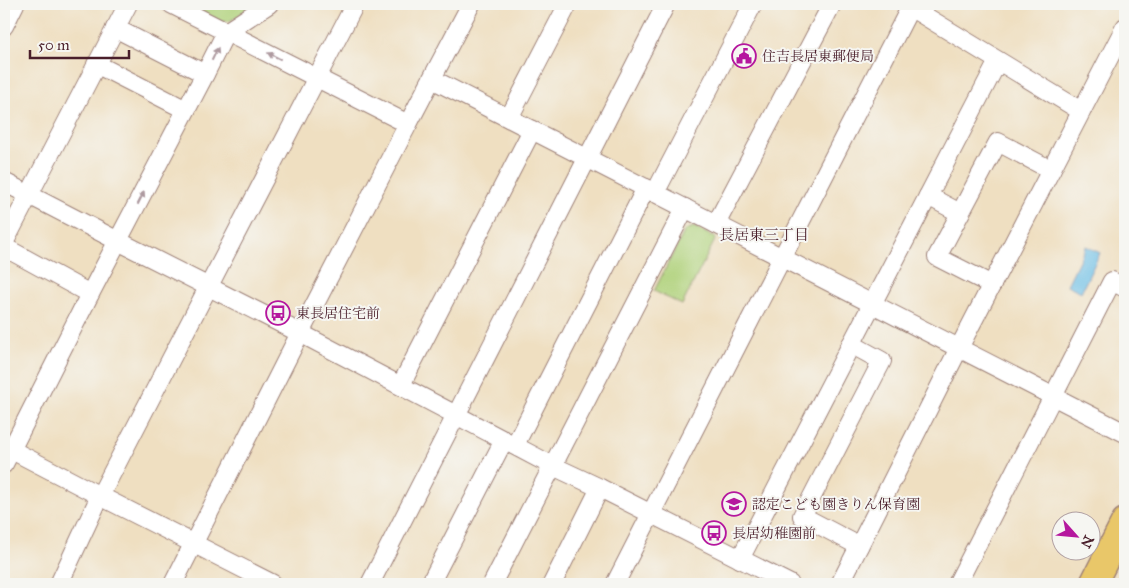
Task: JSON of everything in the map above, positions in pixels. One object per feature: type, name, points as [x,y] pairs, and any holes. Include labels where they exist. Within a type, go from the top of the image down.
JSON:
[{"type":"highway","points":[[1093,584],[1125,521]]},
{"type":"highway","points":[[1111,584],[1125,557]]},
{"type":"street","points":[[4,26],[15,4]]},
{"type":"street","points":[[4,244],[128,4]]},
{"type":"street","points":[[172,4],[408,124]]},
{"type":"street","points":[[269,4],[226,32],[118,242],[6,453],[100,496],[272,584]]},
{"type":"street","points":[[59,584],[100,496],[355,4]]},
{"type":"street","points":[[173,584],[300,333],[471,4]]},
{"type":"street","points":[[509,118],[568,4]]},
{"type":"street","points":[[370,584],[666,4]]},
{"type":"street","points":[[430,584],[754,4]]},
{"type":"street","points":[[716,224],[832,4]]},
{"type":"street","points":[[615,584],[783,258],[909,5],[1081,111]]},
{"type":"street","points":[[840,584],[959,348],[1125,27]]},
{"type":"street","points":[[115,28],[205,74]]},
{"type":"street","points":[[740,558],[998,61]]},
{"type":"street","points":[[96,64],[186,110]]},
{"type":"street","points":[[432,79],[1125,433]]},
{"type":"street","points":[[401,386],[532,130]]},
{"type":"street","points":[[992,285],[937,257],[998,142],[1051,170]]},
{"type":"street","points":[[4,182],[457,414],[553,466],[790,584]]},
{"type":"street","points":[[928,196],[960,213]]},
{"type":"street","points":[[492,584],[685,208]]},
{"type":"street","points":[[4,248],[90,294]]},
{"type":"street","points":[[957,584],[1112,281],[1125,288]]},
{"type":"street","points":[[851,344],[882,361],[802,516],[859,546]]},
{"type":"street","points":[[552,584],[600,488]]},
{"type":"green space","points":[[188,4],[255,4],[230,21],[222,22]]},
{"type":"green space","points":[[694,227],[716,238],[682,305],[654,291],[685,230]]},
{"type":"water","points":[[1086,246],[1100,253],[1081,292],[1067,285]]},
{"type":"place","name":"住吉長居東郵便局","points":[[744,56]]},
{"type":"place","name":"東長居住宅前","points":[[278,313]]},
{"type":"place","name":"認定こども園きりん保育園","points":[[734,504]]},
{"type":"place","name":"長居幼稚園前","points":[[714,533]]},
{"type":"district","name":"長居東三丁目","points":[[764,235]]}]
